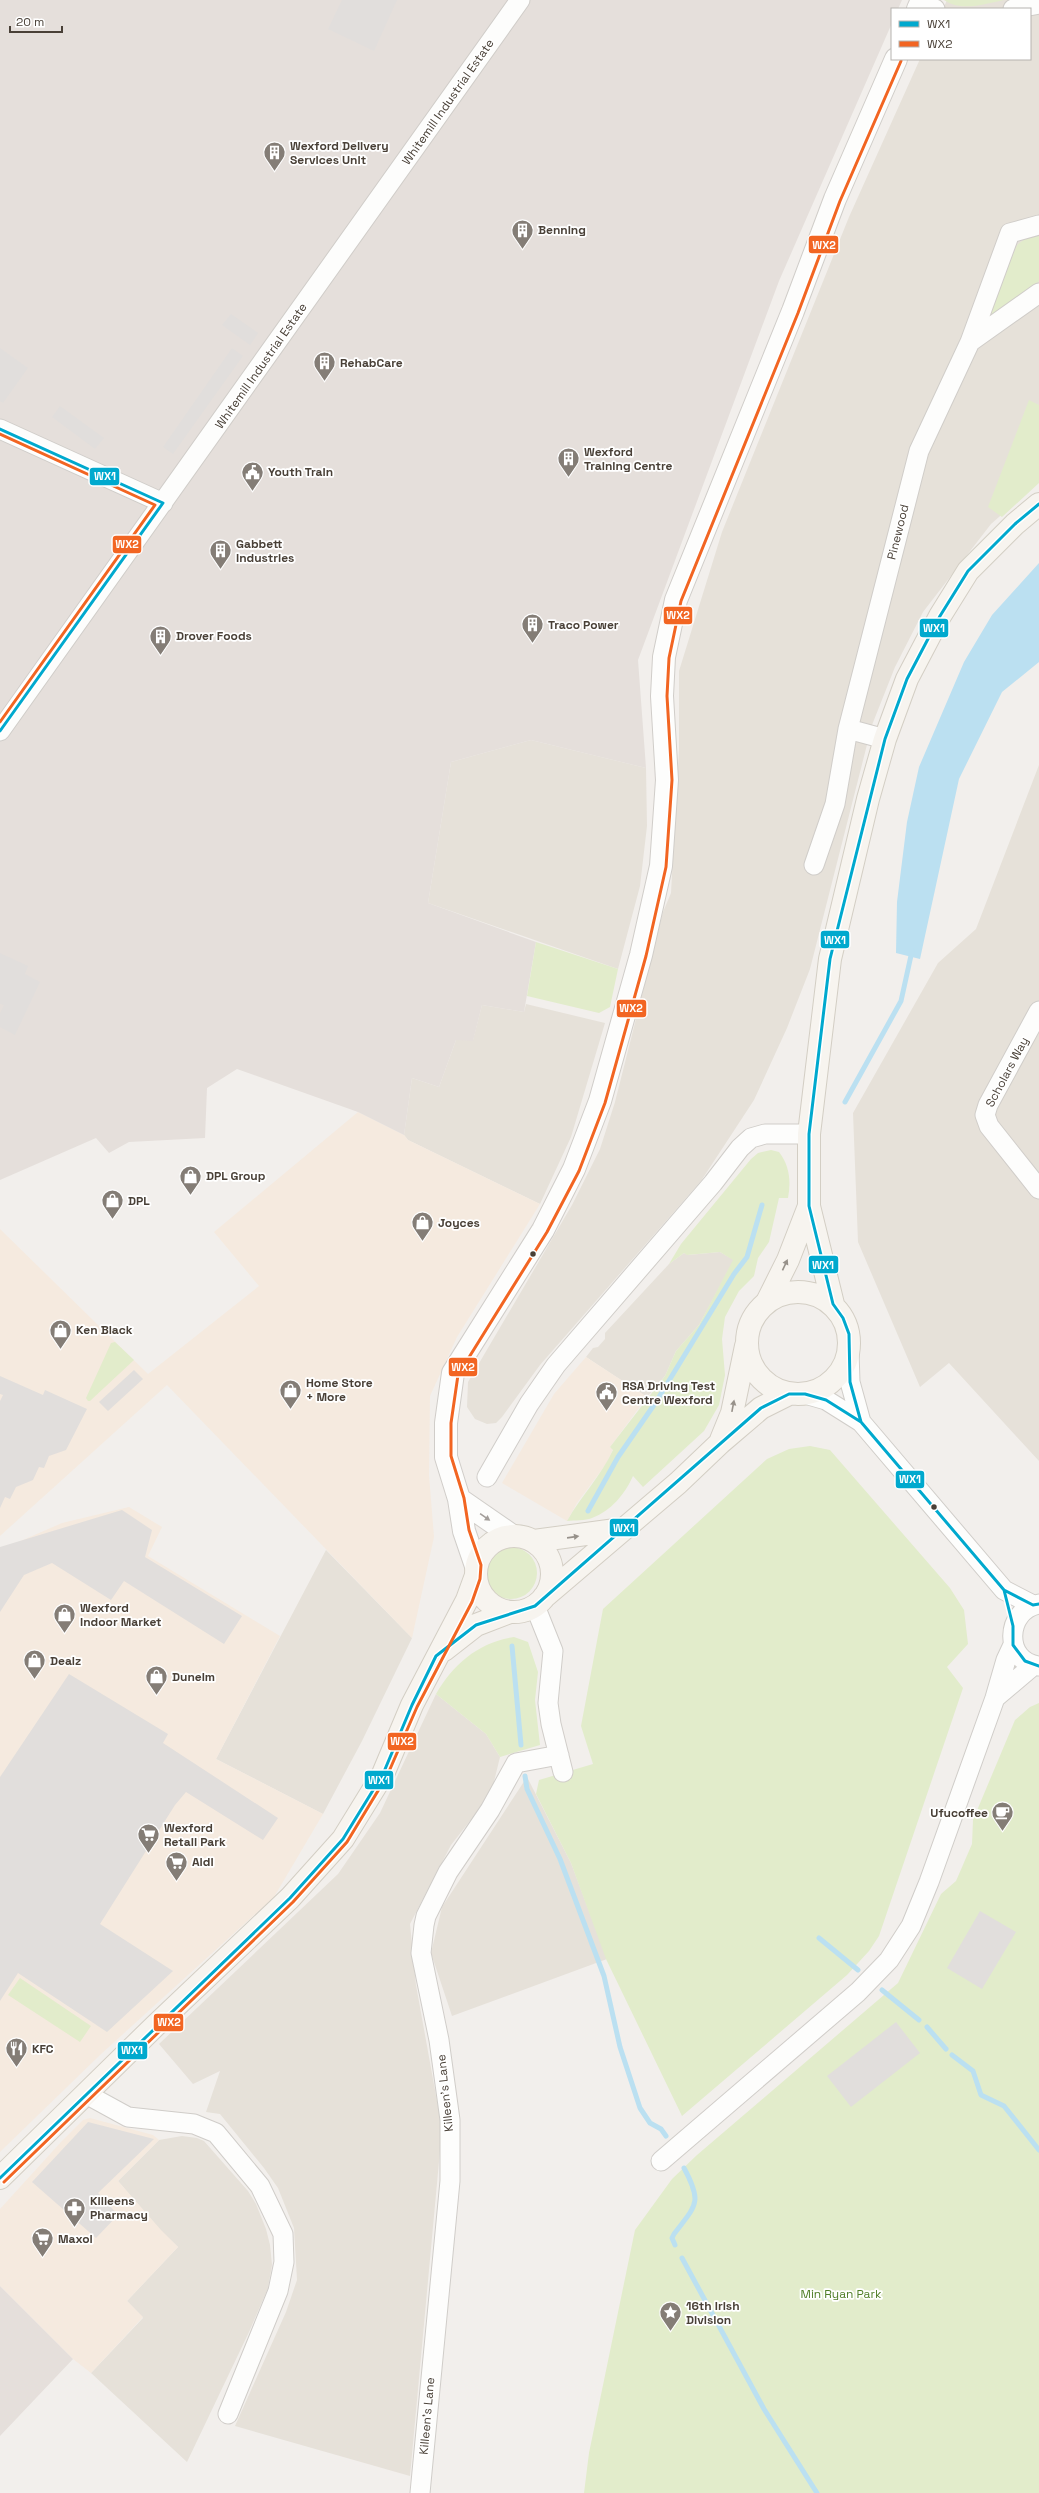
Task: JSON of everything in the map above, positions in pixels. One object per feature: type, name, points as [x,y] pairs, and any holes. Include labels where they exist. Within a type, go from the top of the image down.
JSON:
[{"type":"main road","points":[[436,1656],[476,1624],[510,1612],[523,1611],[540,1601],[678,1483],[720,1443],[761,1408],[797,1394],[820,1389],[833,1381],[843,1367],[849,1351],[849,1334],[843,1318],[833,1304],[808,1206],[809,1134],[830,959],[885,738],[907,679],[940,616],[968,571],[1015,524],[1039,504]]},
{"type":"main road","points":[[720,1443],[732,1413],[746,1346],[748,1329],[756,1313],[768,1300],[788,1260],[808,1206]]},
{"type":"main road","points":[[768,1300],[784,1293],[802,1291],[818,1295],[833,1304]]},
{"type":"main road","points":[[746,1346],[751,1364],[760,1378],[774,1389],[797,1394]]},
{"type":"main road","points":[[534,1541],[624,1529]]},
{"type":"main road","points":[[0,2178],[290,1898],[343,1839],[384,1774],[412,1705],[466,1600],[481,1554],[489,1544],[499,1538],[511,1535],[523,1536],[534,1541],[544,1549],[550,1560],[552,1573],[550,1585],[540,1601]]},
{"type":"main road","points":[[476,1572],[479,1591],[486,1601],[497,1609],[510,1612]]},
{"type":"street","name":"Whitemill Industrial Estate","points":[[0,731],[164,503],[520,0]]},
{"type":"street","points":[[1018,8],[1039,4]]},
{"type":"street","points":[[476,1572],[464,1531],[459,1499],[446,1458],[446,1423],[453,1373],[543,1230],[574,1169],[600,1101],[641,955],[661,866],[667,780],[662,696],[664,657],[676,600],[835,199],[896,60]]},
{"type":"street","name":"Pinewood","points":[[814,865],[835,804],[848,729],[919,451],[970,342],[1010,233],[1039,225]]},
{"type":"street","name":"Pinewood","points":[[970,342],[1039,293]]},
{"type":"street","points":[[0,429],[164,503]]},
{"type":"street","points":[[848,729],[885,738]]},
{"type":"street","name":"Scholars Way","points":[[1039,1011],[988,1105],[985,1115],[989,1126],[1039,1189]]},
{"type":"street","points":[[487,1477],[529,1404],[556,1365],[713,1183],[740,1148],[751,1138],[765,1134],[809,1134]]},
{"type":"street","points":[[849,1351],[850,1382],[862,1422]]},
{"type":"street","points":[[797,1394],[826,1400],[862,1422],[1004,1590],[1036,1604]]},
{"type":"street","points":[[459,1499],[511,1535]]},
{"type":"street","points":[[662,2161],[858,1992],[889,1960],[911,1926],[995,1698],[1006,1660],[1013,1645],[1013,1626],[1004,1590]]},
{"type":"street","name":"Killeen's Lane","points":[[420,2493],[450,2181],[450,2120],[439,2040],[421,1953],[426,1916],[448,1872],[490,1810],[516,1763],[561,1763],[551,1724],[548,1702],[553,1651],[540,1601]]},
{"type":"street","points":[[1013,1626],[1024,1610],[1036,1604]]},
{"type":"street","points":[[1013,1645],[1025,1661],[1037,1665]]},
{"type":"street","points":[[995,1698],[1037,1665]]},
{"type":"street","points":[[86,2094],[128,2116],[194,2124],[216,2133],[260,2186],[283,2234],[284,2262],[278,2291],[228,2414]]},
{"type":"shaded area","points":[[0,0],[902,0],[898,8],[891,8],[891,25],[779,281],[638,660],[646,768],[531,740],[451,762],[428,903],[536,942],[524,1012],[482,1005],[473,1041],[456,1040],[439,1087],[412,1078],[404,1135],[358,1112],[237,1069],[207,1088],[205,1138],[129,1142],[109,1153],[96,1138],[0,1180]]},
{"type":"shaded area","points":[[342,0],[397,0],[374,51],[328,29]]},
{"type":"shaded area","points":[[947,0],[1039,0],[1039,482],[991,524],[923,612],[895,667],[872,725],[810,969],[787,1028],[754,1100],[701,1181],[540,1365],[502,1417],[496,1423],[487,1424],[475,1419],[467,1407],[468,1382],[572,1205],[600,1149],[615,1102],[663,912],[671,893],[679,749],[679,671],[722,532],[849,217],[920,60],[1031,60],[1031,8],[943,8]]},
{"type":"shaded area","points":[[231,314],[258,333],[250,345],[222,325]]},
{"type":"shaded area","points":[[0,348],[28,368],[3,403],[0,401]]},
{"type":"shaded area","points":[[232,348],[243,356],[173,454],[163,447]]},
{"type":"shaded area","points":[[60,406],[104,438],[95,449],[52,417]]},
{"type":"shaded area","points":[[531,740],[646,768],[647,826],[640,886],[618,969],[428,903],[451,762]]},
{"type":"shaded area","points":[[1039,765],[1039,1461],[949,1363],[920,1387],[858,1242],[853,1113],[938,963],[976,929]]},
{"type":"shaded area","points":[[0,953],[28,966],[25,974],[40,982],[15,1035],[0,1027],[0,1013],[4,1005],[0,1004]]},
{"type":"shaded area","points":[[526,1004],[605,1023],[571,1137],[540,1204],[408,1140],[404,1135],[412,1078],[439,1087],[456,1040],[473,1040],[482,1005],[524,1012]]},
{"type":"shaded area","points":[[358,1112],[404,1135],[408,1140],[540,1204],[457,1337],[430,1396],[429,1475],[434,1537],[412,1638],[167,1385],[0,1536],[0,1229],[148,1374],[259,1286],[214,1232]]},
{"type":"shaded area","points":[[720,1252],[734,1260],[699,1325],[676,1351],[665,1376],[647,1397],[586,1357],[593,1348],[598,1347],[605,1339],[605,1333],[669,1264],[684,1253],[688,1255]]},
{"type":"shaded area","points":[[586,1357],[647,1397],[610,1447],[613,1449],[606,1464],[577,1503],[567,1521],[502,1483],[554,1394]]},
{"type":"shaded area","points":[[134,1370],[143,1379],[108,1411],[99,1402]]},
{"type":"shaded area","points":[[0,1376],[43,1395],[45,1390],[87,1409],[66,1450],[49,1456],[44,1468],[39,1467],[33,1480],[16,1487],[10,1499],[5,1497],[0,1508],[0,1401],[3,1395],[0,1394]]},
{"type":"shaded area","name":"Wexford Retail Park","points":[[129,1507],[162,1527],[148,1556],[280,1636],[216,1759],[323,1814],[274,1897],[100,2055],[0,2152],[0,1550],[62,1523]]},
{"type":"shaded area","points":[[122,1510],[152,1530],[145,1557],[242,1616],[224,1644],[124,1581],[111,1600],[52,1563],[24,1575],[0,1612],[0,1547]]},
{"type":"shaded area","points":[[326,1550],[412,1638],[362,1741],[323,1814],[216,1759]]},
{"type":"shaded area","points":[[69,1674],[168,1734],[163,1743],[278,1818],[263,1840],[186,1792],[175,1805],[100,1924],[173,1971],[107,2032],[18,1973],[0,2001],[0,1777]]},
{"type":"shaded area","points":[[436,1694],[486,1734],[500,1757],[491,1794],[451,1845],[410,1924],[416,1985],[442,2129],[410,2476],[235,2426],[286,2312],[297,2280],[294,2228],[278,2188],[264,2168],[220,2114],[206,2112],[220,2071],[193,2084],[159,2044],[338,1874],[380,1813]]},
{"type":"shaded area","points":[[527,1777],[571,1863],[607,1959],[452,2016],[431,1953],[442,1907]]},
{"type":"shaded area","points":[[980,1911],[1016,1932],[982,1989],[947,1968]]},
{"type":"shaded area","points":[[896,2022],[920,2053],[851,2107],[827,2076]]},
{"type":"shaded area","points":[[90,2118],[153,2135],[159,2140],[118,2181],[178,2247],[127,2301],[143,2317],[91,2373],[73,2359],[0,2286],[0,2209],[61,2142],[83,2120]]},
{"type":"shaded area","points":[[88,2122],[154,2139],[98,2193],[118,2215],[96,2238],[32,2182]]},
{"type":"shaded area","points":[[182,2136],[197,2138],[204,2141],[248,2191],[256,2204],[266,2229],[270,2245],[272,2265],[268,2288],[249,2332],[187,2462],[91,2373],[143,2318],[127,2301],[178,2247],[161,2231],[118,2181],[159,2140]]},
{"type":"shaded area","points":[[0,2286],[73,2359],[0,2436]]},
{"type":"green space","points":[[944,0],[1004,0],[981,5],[958,6]]},
{"type":"green space","points":[[1039,234],[1039,281],[994,320],[986,318],[1017,245],[1030,235]]},
{"type":"green space","points":[[1029,400],[1039,405],[1039,483],[1002,517],[988,507]]},
{"type":"green space","points":[[536,942],[618,969],[610,1007],[599,1013],[527,996]]},
{"type":"green space","points":[[771,1150],[779,1152],[783,1157],[787,1168],[789,1174],[788,1198],[779,1198],[769,1242],[758,1258],[754,1276],[739,1291],[725,1317],[722,1339],[725,1375],[719,1405],[704,1431],[643,1487],[633,1476],[622,1495],[605,1511],[589,1519],[567,1521],[608,1459],[613,1450],[610,1447],[665,1376],[676,1351],[699,1325],[733,1260],[720,1252],[687,1255],[684,1253],[669,1264],[681,1244],[751,1159],[758,1153]]},
{"type":"green space","points":[[115,1342],[134,1360],[90,1401],[88,1401],[86,1398],[111,1343]]},
{"type":"green space","points":[[810,1446],[830,1450],[950,1588],[964,1610],[968,1644],[947,1667],[963,1688],[879,1936],[869,1951],[847,1975],[682,2116],[606,1959],[571,1863],[536,1794],[539,1780],[593,1764],[581,1726],[603,1609],[767,1459],[789,1449]]},
{"type":"green space","points":[[511,1547],[525,1551],[533,1559],[537,1573],[533,1587],[525,1595],[511,1599],[497,1595],[489,1587],[485,1573],[489,1559],[497,1551]]},
{"type":"green space","points":[[514,1637],[528,1642],[538,1672],[535,1700],[540,1745],[500,1757],[486,1734],[436,1694],[450,1673],[468,1656],[489,1644]]},
{"type":"green space","name":"Min Ryan Park","points":[[1039,1703],[1039,2493],[584,2493],[589,2453],[635,2230],[672,2179],[697,2155],[898,1983],[941,1894],[956,1881],[972,1844],[973,1820],[1015,1720],[1030,1707]]},
{"type":"green space","points":[[20,1978],[91,2026],[80,2042],[8,1995]]},
{"type":"water","points":[[1039,563],[1039,662],[1002,692],[959,779],[920,959],[896,953],[897,902],[907,822],[919,767],[964,662],[992,615]]},
{"type":"waterway","points":[[845,1102],[901,1001],[912,951]]},
{"type":"waterway","points":[[588,1511],[618,1457],[656,1402],[734,1274],[747,1257],[762,1205]]},
{"type":"waterway","points":[[512,1646],[521,1745]]},
{"type":"waterway","points":[[525,1776],[527,1789],[560,1859],[604,1976],[620,2047],[640,2108],[650,2123],[661,2129],[666,2136]]},
{"type":"waterway","points":[[819,1938],[858,1970]]},
{"type":"waterway","points":[[882,1990],[919,2020]]},
{"type":"waterway","points":[[927,2027],[946,2049]]},
{"type":"waterway","points":[[952,2055],[973,2071],[981,2095],[1004,2106],[1039,2150]]},
{"type":"waterway","points":[[675,2245],[672,2238],[692,2210],[695,2197],[694,2189],[684,2168]]},
{"type":"waterway","points":[[682,2258],[764,2409],[817,2493]]},
{"type":"transit line","name":"WX2","points":[[4,2182],[293,1902],[347,1842],[387,1776],[417,1707],[472,1602],[480,1579],[481,1565],[469,1530],[464,1498],[451,1456],[451,1423],[458,1375],[547,1232],[579,1171],[605,1103],[646,956],[666,867],[672,780],[667,696],[669,658],[681,601],[798,313],[840,201],[901,61]]},
{"type":"transit line","name":"WX1","points":[[0,429],[163,503],[0,731]]},
{"type":"transit line","name":"WX2","points":[[0,434],[155,505],[0,722]]},
{"type":"transit line","name":"WX1","points":[[861,1422],[850,1382],[849,1334],[843,1318],[833,1304],[809,1206],[809,1134],[830,959],[885,739],[907,679],[940,616],[968,571],[1015,524],[1039,504]]},
{"type":"transit line","name":"WX1","points":[[0,2178],[290,1898],[343,1839],[383,1774],[412,1705],[436,1656],[476,1625],[535,1606],[761,1408],[789,1394],[805,1394],[826,1400],[861,1422],[1004,1590],[1033,1605],[1039,1604]]},
{"type":"transit line","name":"WX1","points":[[1004,1590],[1013,1626],[1013,1645],[1025,1661],[1039,1666]]},
{"type":"place","name":"Wexford Delivery Services Unit","points":[[275,172]]},
{"type":"place","name":"Benning","points":[[523,250]]},
{"type":"place","name":"RehabCare","points":[[324,382]]},
{"type":"place","name":"Wexford Training Centre","points":[[569,478]]},
{"type":"place","name":"Youth Train","points":[[252,492]]},
{"type":"place","name":"Gabbett Industries","points":[[220,570]]},
{"type":"place","name":"Traco Power","points":[[533,644]]},
{"type":"place","name":"Drover Foods","points":[[161,656]]},
{"type":"place","name":"DPL Group","points":[[191,1196]]},
{"type":"place","name":"DPL","points":[[112,1220]]},
{"type":"place","name":"Joyces","points":[[423,1242]]},
{"type":"place","name":"Ken Black","points":[[60,1350]]},
{"type":"place","name":"Home Store + More","points":[[291,1410]]},
{"type":"place","name":"RSA Driving Test Centre Wexford","points":[[607,1412]]},
{"type":"place","name":"Wexford Indoor Market","points":[[65,1634]]},
{"type":"place","name":"Dealz","points":[[34,1680]]},
{"type":"place","name":"DuneIm","points":[[157,1696]]},
{"type":"place","name":"Ufucoffee","points":[[1003,1832]]},
{"type":"place","name":"Wexford Retail Park","points":[[149,1854]]},
{"type":"place","name":"Aldi","points":[[177,1882]]},
{"type":"place","name":"KFC","points":[[16,2068]]},
{"type":"place","name":"Killeens Pharmacy","points":[[74,2228]]},
{"type":"place","name":"Maxol","points":[[43,2258]]},
{"type":"place","name":"16th Irish Division","points":[[670,2332]]}]
